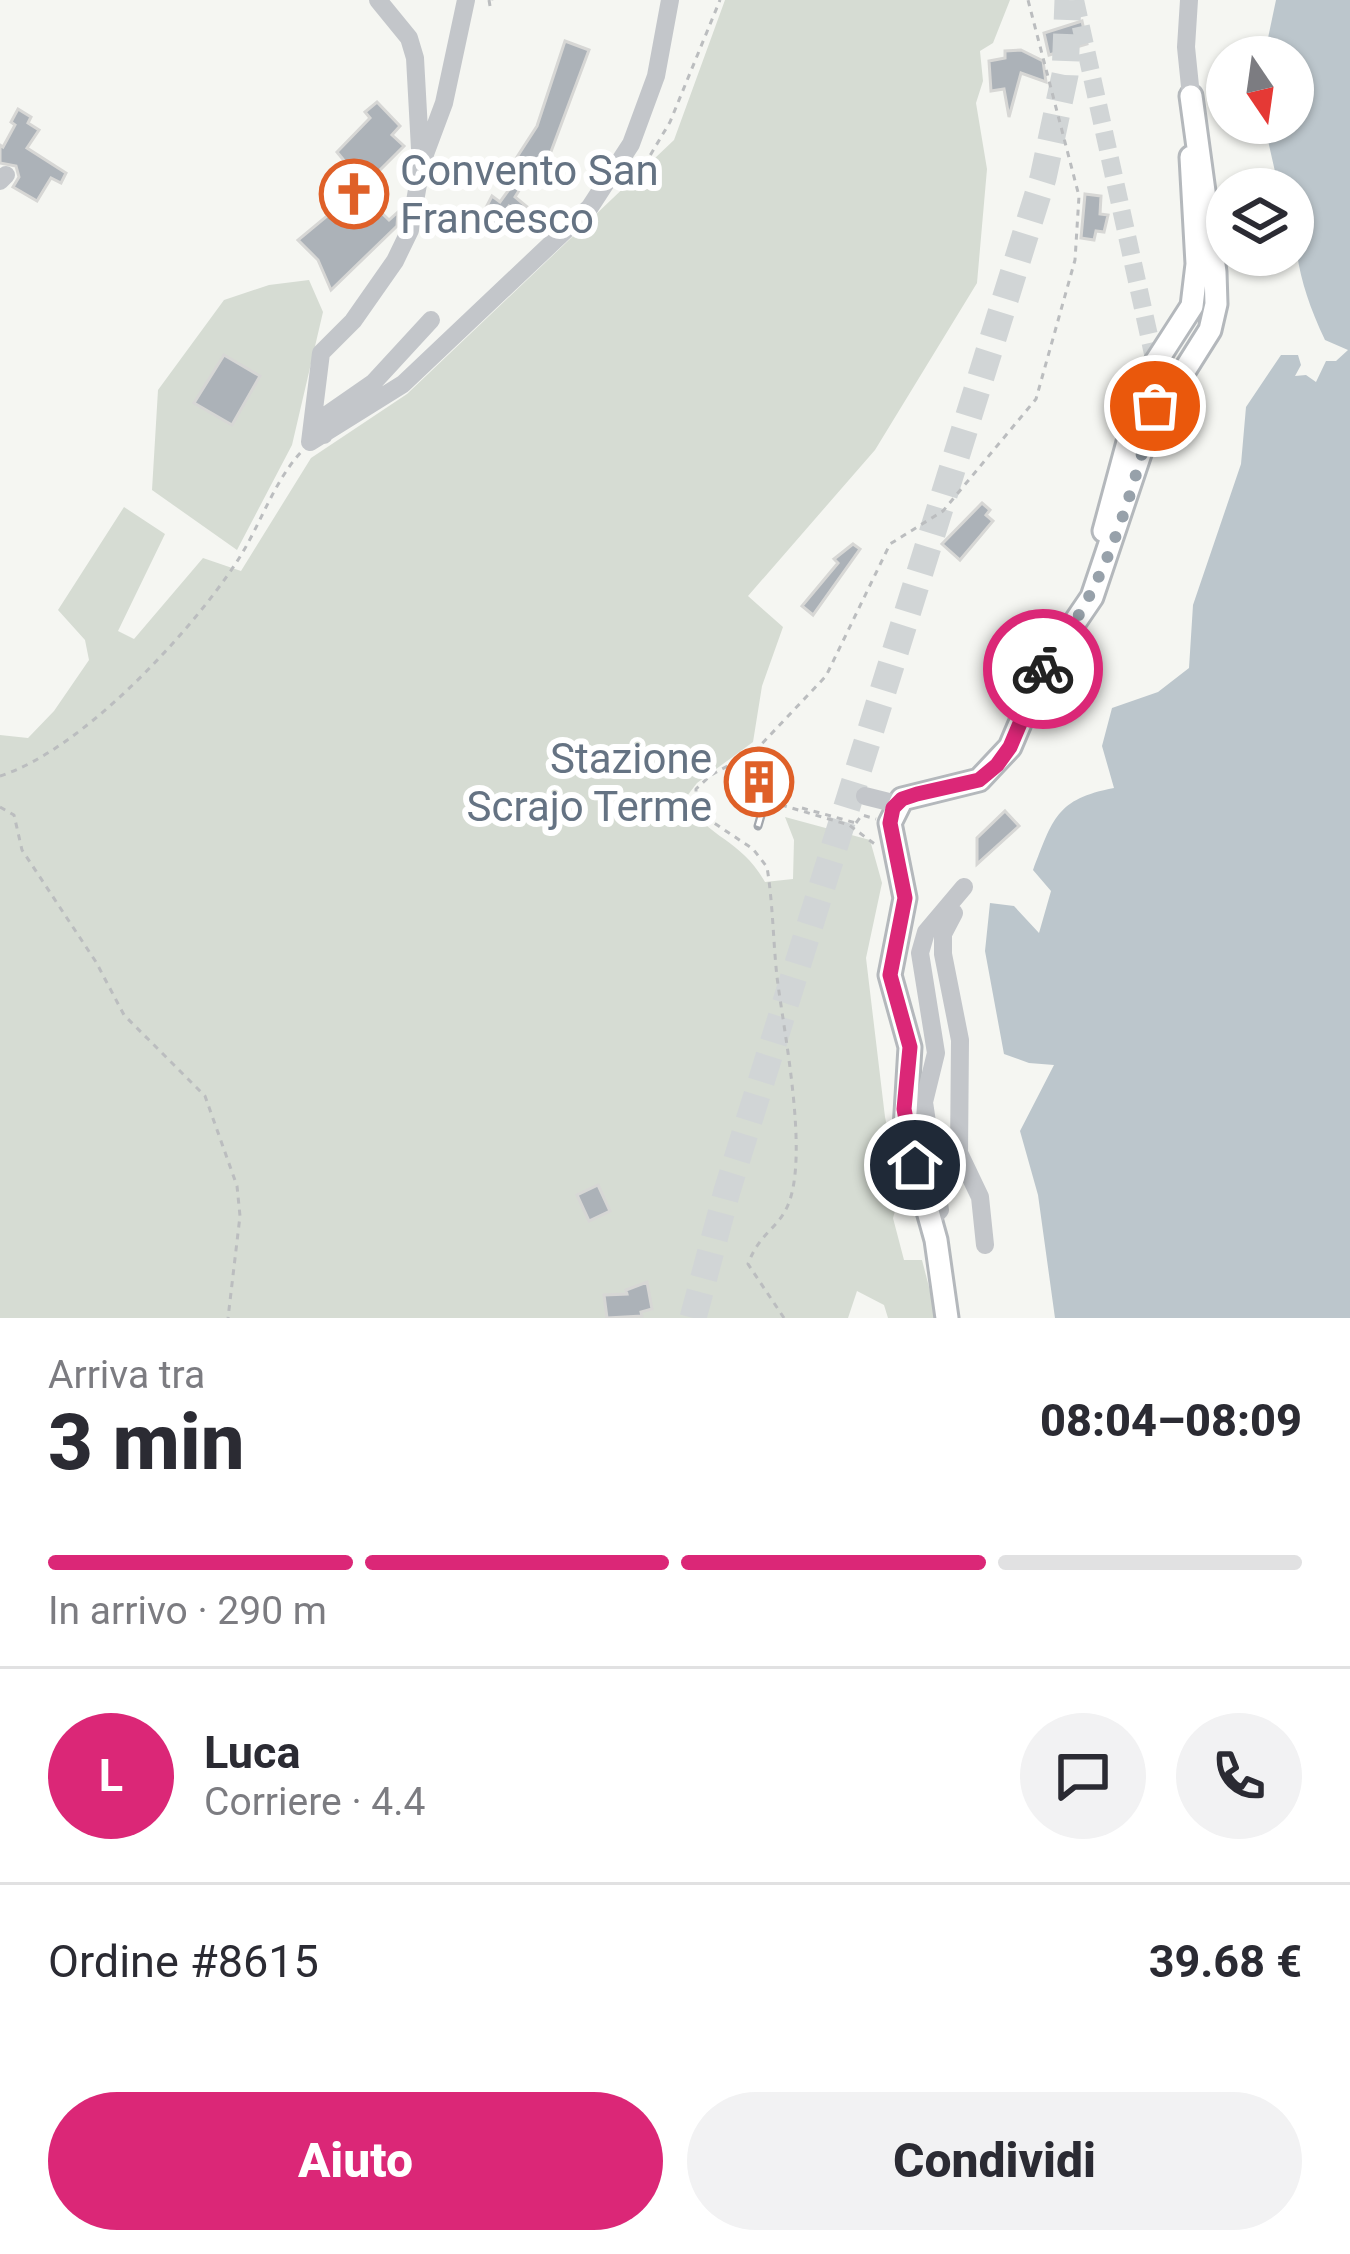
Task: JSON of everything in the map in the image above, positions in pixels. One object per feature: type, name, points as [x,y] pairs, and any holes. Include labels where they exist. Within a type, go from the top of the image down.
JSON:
[{"type":"main road","points":[[947,1318],[931,1221],[905,1129],[910,1047],[890,975],[905,898],[890,823],[897,805],[917,794],[979,780],[1010,747],[1043,669],[1093,597],[1149,428],[1204,342],[1216,304],[1191,96]]},
{"type":"main road","points":[[1064,642],[1102,538],[1145,379],[1192,306],[1196,264],[1191,96]]},
{"type":"street","points":[[378,0],[409,38],[415,58],[421,167]]},
{"type":"street","points":[[317,438],[321,353],[353,321],[395,261],[410,230],[421,167],[444,103],[466,0]]},
{"type":"street","points":[[317,438],[403,384],[590,207],[637,127],[656,76],[670,0]]},
{"type":"street","points":[[1189,0],[1186,47],[1191,96]]},
{"type":"street","points":[[317,438],[324,418],[382,374],[431,320]]},
{"type":"street","points":[[1149,428],[1157,372]]},
{"type":"street","points":[[865,796],[897,805]]},
{"type":"street","points":[[931,1221],[940,1210],[924,1102],[936,1052],[920,953],[926,932],[960,895],[944,934],[943,954],[960,1040],[959,1153],[980,1197],[985,1245]]},
{"type":"path","points":[[784,1318],[748,1264],[760,1234],[779,1222],[790,1202],[794,1173],[794,1090],[767,867],[753,849],[696,811],[696,789],[711,775],[755,751],[826,676],[890,544],[943,511],[1036,399],[1075,260],[1079,196],[1028,0]]},
{"type":"path","points":[[0,776],[40,757],[100,712],[182,637],[238,561],[290,464],[317,438]]},
{"type":"path","points":[[758,798],[856,823]]},
{"type":"path","points":[[0,807],[14,815],[22,850],[96,962],[124,1015],[205,1096],[238,1201],[228,1318]]},
{"type":"path","points":[[802,808],[849,825],[873,845],[884,844]]},
{"type":"shaded area","points":[[725,0],[1010,0],[993,43],[980,51],[983,81],[976,103],[987,169],[977,283],[875,450],[748,596],[783,627],[762,686],[753,742],[697,783],[684,800],[704,824],[745,856],[765,882],[793,879],[794,840],[785,817],[870,840],[882,883],[866,958],[885,1117],[901,1190],[893,1218],[904,1260],[922,1260],[937,1318],[888,1318],[884,1305],[857,1291],[848,1318],[0,1318],[0,735],[28,738],[54,711],[89,660],[85,640],[58,610],[124,507],[165,534],[118,631],[134,639],[203,558],[241,571],[311,458],[407,394],[674,140]]},
{"type":"shaded area","points":[[1276,0],[1350,0],[1350,1318],[1055,1318],[1038,1195],[1020,1131],[1054,1065],[1004,1054],[985,951],[990,903],[1014,906],[1039,933],[1051,891],[1033,870],[1052,825],[1068,805],[1114,788],[1102,746],[1112,708],[1158,692],[1189,668],[1193,605],[1241,464],[1246,407],[1281,355],[1298,355],[1301,365],[1295,376],[1306,375],[1316,382],[1326,361],[1336,361],[1348,350],[1325,340],[1301,276],[1314,276],[1314,168],[1274,168],[1269,144],[1314,144],[1314,36],[1268,36]]},
{"type":"shaded area","points":[[309,280],[323,312],[292,445],[237,550],[152,490],[158,390],[224,300],[269,285]]},
{"type":"building","points":[[1082,21],[1087,44],[1049,55],[1044,33]]},
{"type":"building","points":[[565,41],[589,50],[543,173],[517,157],[537,126]]},
{"type":"building","points":[[1021,50],[1043,61],[1046,82],[1021,73],[1009,117],[1004,89],[991,91],[989,61],[1005,58],[1005,51]]},
{"type":"building","name":"Convento San Francesco","points":[[377,102],[400,126],[392,135],[404,146],[359,191],[389,220],[398,212],[397,226],[331,290],[318,260],[298,240],[350,197],[330,179],[346,163],[337,152],[370,118],[365,112]]},
{"type":"building","points":[[18,109],[39,130],[27,148],[66,173],[61,183],[51,178],[37,201],[13,187],[19,177],[16,166],[0,163],[0,145],[15,125],[11,122]]},
{"type":"building","points":[[513,184],[520,189],[515,197],[532,211],[526,218],[509,206],[494,229],[480,219],[492,196],[500,202]]},
{"type":"building","points":[[1085,194],[1101,196],[1100,214],[1108,215],[1104,232],[1096,231],[1094,240],[1081,238]]},
{"type":"building","points":[[224,355],[260,376],[232,425],[194,403]]},
{"type":"building","points":[[982,503],[993,521],[960,560],[942,544]]},
{"type":"building","points":[[853,544],[860,549],[813,615],[802,606],[838,563],[834,559]]},
{"type":"building","points":[[1005,811],[1019,826],[977,864],[977,838]]},
{"type":"building","points":[[598,1185],[610,1211],[589,1221],[577,1195]]},
{"type":"building","points":[[647,1282],[652,1309],[641,1312],[642,1316],[607,1318],[604,1295],[627,1294],[626,1290]]},
{"type":"tunnel","points":[[693,1318],[727,1191],[1043,178],[1065,75],[1068,0]]},
{"type":"tunnel","points":[[1075,0],[1157,372]]},
{"type":"railway","points":[[758,826],[775,768]]},
{"type":"way so far","points":[[1043,669],[1093,597],[1136,478],[1155,406]]},
{"type":"place","name":"Convento San Francesco","points":[[354,194]]},
{"type":"place","name":"Stazione Scrajo Terme","points":[[759,782]]},
{"type":"route","points":[[915,1165],[904,1109],[910,1047],[890,975],[905,898],[890,823],[893,808],[917,794],[979,780],[997,765],[1010,747],[1043,669]]}]
